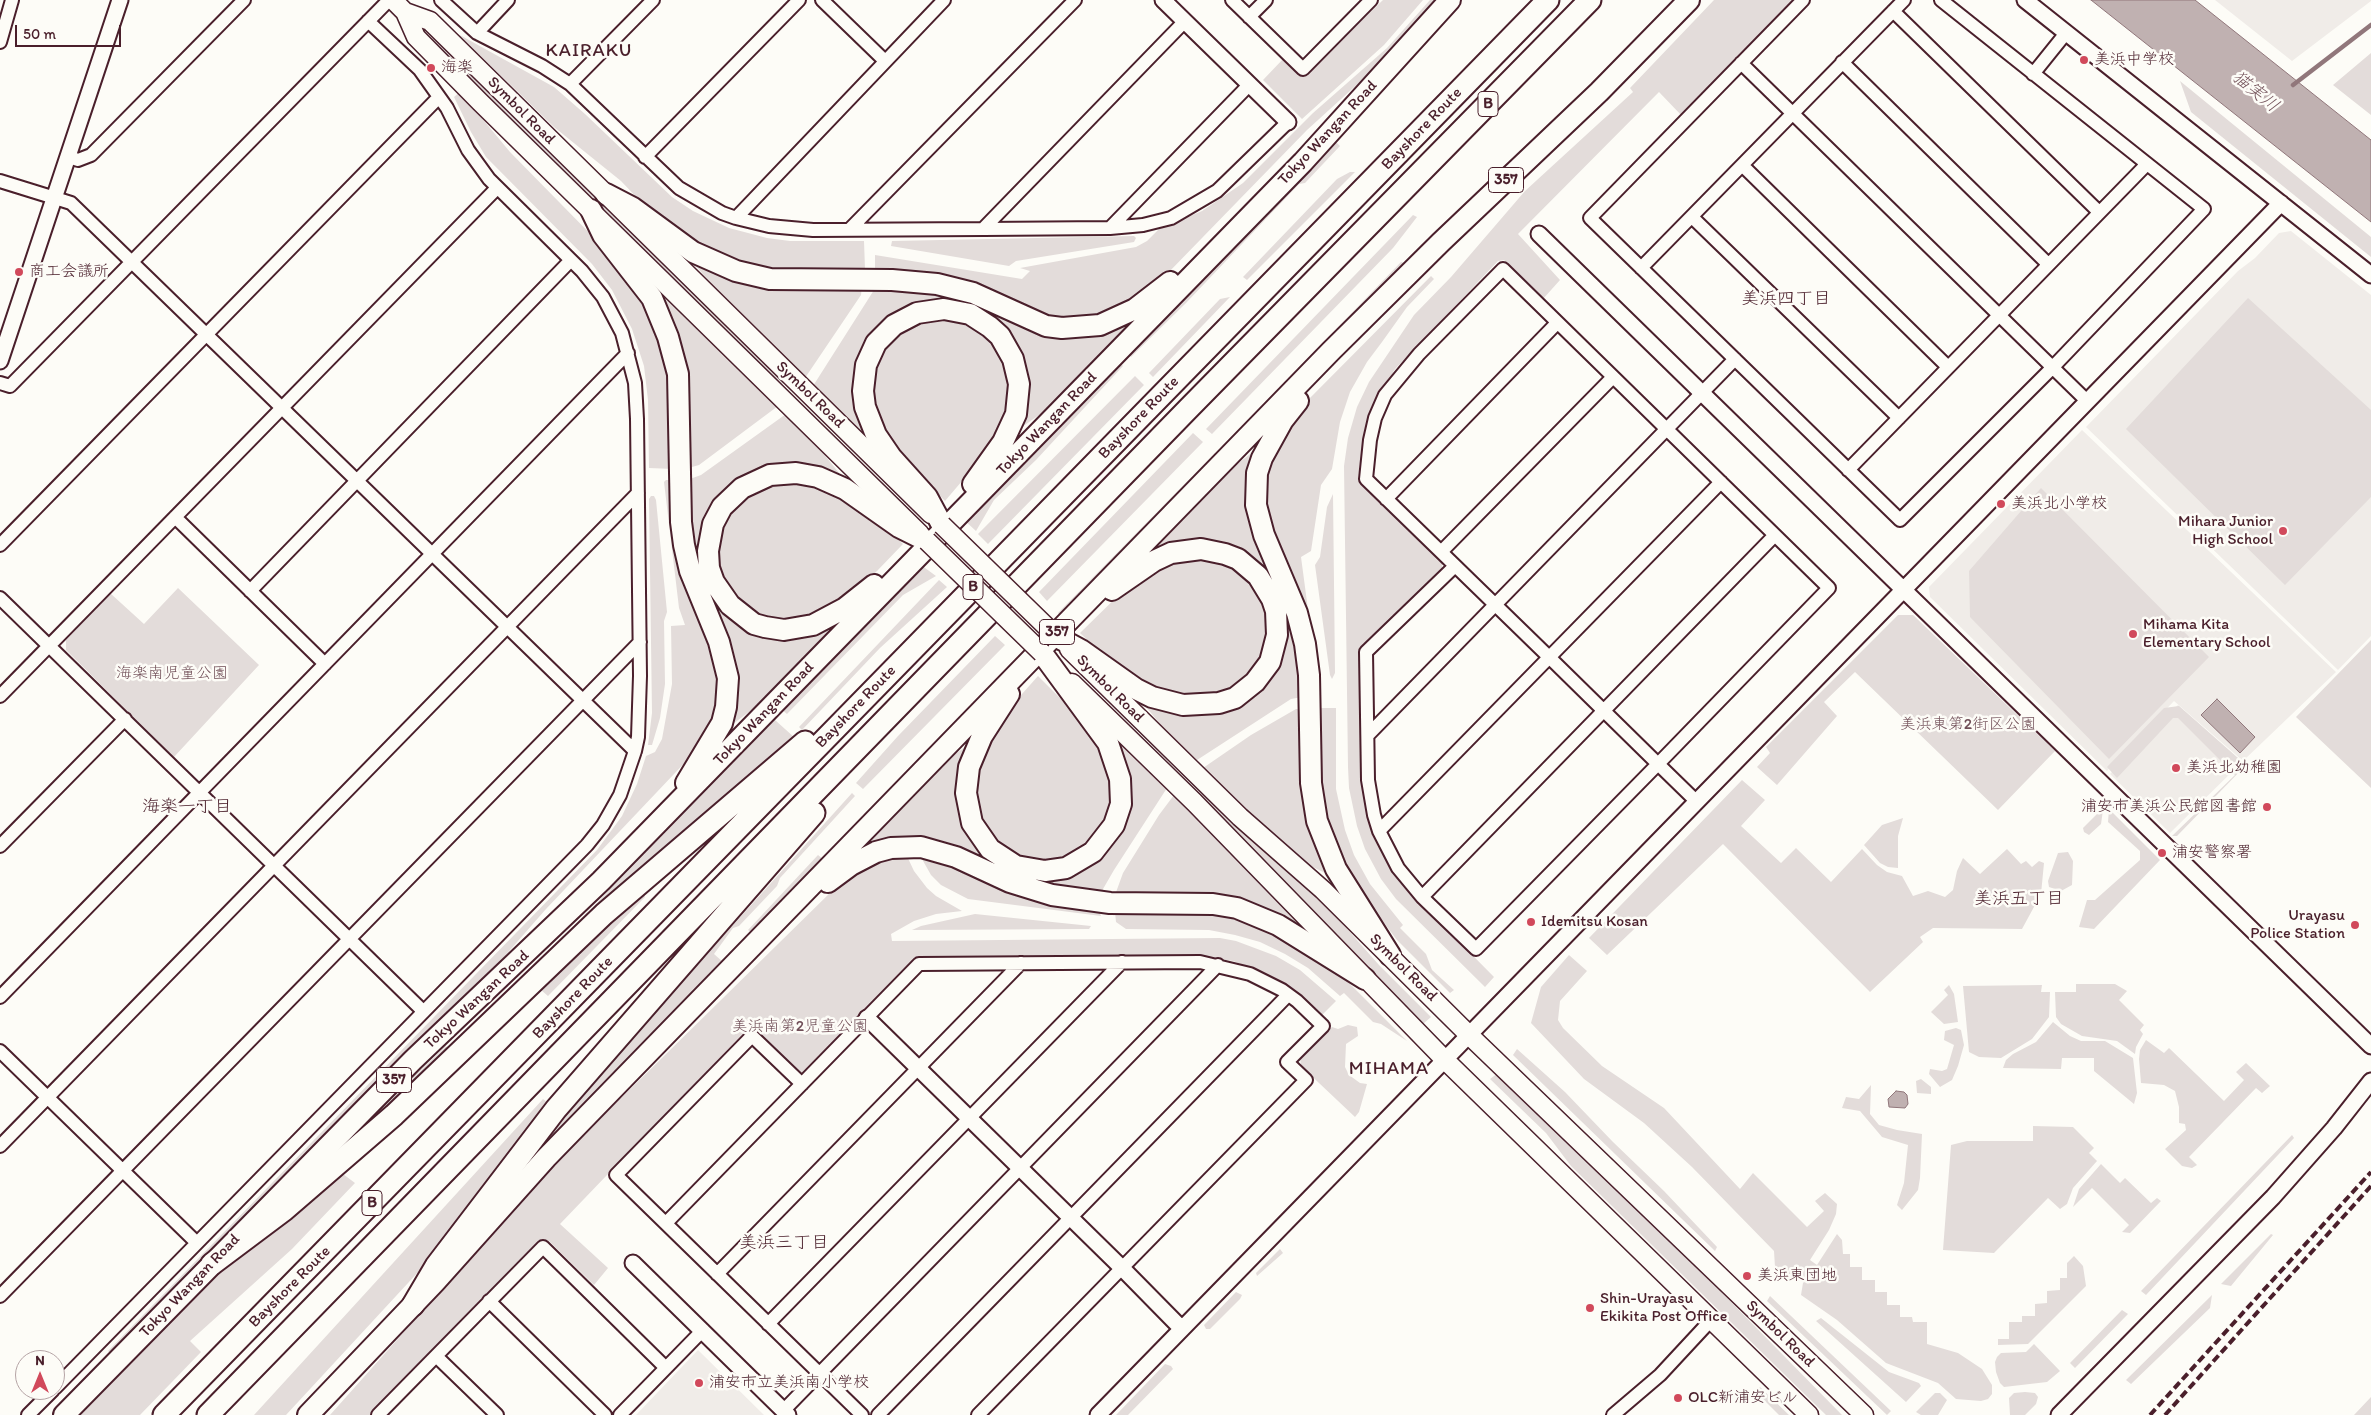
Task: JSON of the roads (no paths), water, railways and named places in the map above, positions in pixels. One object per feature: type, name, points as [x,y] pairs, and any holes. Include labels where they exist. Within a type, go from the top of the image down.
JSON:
[{"type":"highway","name":"Tokyo Wangan Road","points":[[64,1415],[413,1060],[595,888],[1224,243],[1323,140],[1450,0]]},
{"type":"highway","name":"Bayshore Route","points":[[164,1415],[1548,0]]},
{"type":"highway","name":"Bayshore Route","points":[[208,1415],[1188,409],[1590,0]]},
{"type":"highway","name":"357","points":[[308,1415],[413,1305],[546,1158],[1331,351],[1441,242],[1599,92],[1685,4]]},
{"type":"highway","points":[[606,194],[633,208],[693,252],[715,263],[753,276],[789,280],[892,280],[937,284],[973,293],[1046,326],[1062,328],[1100,325],[1134,309],[1151,298],[1183,271],[1224,243]]},
{"type":"highway","points":[[591,210],[603,235],[652,298],[661,317],[674,356],[680,393],[681,522],[684,545],[690,571],[719,642],[728,678],[726,708],[722,723],[713,740],[693,768],[677,803]]},
{"type":"highway","points":[[942,525],[927,497],[892,457],[870,422],[863,391],[863,376],[870,354],[884,334],[905,318],[917,313],[944,309],[957,310],[980,319],[995,331],[1008,347],[1017,372],[1019,384],[1016,414],[1003,442],[973,483],[964,509]]},
{"type":"highway","points":[[1331,351],[1311,384],[1283,420],[1268,444],[1257,473],[1256,505],[1264,535],[1297,613],[1305,644],[1309,675],[1311,783],[1317,821],[1336,869],[1390,955]]},
{"type":"highway","points":[[914,560],[891,572],[846,608],[823,622],[802,628],[784,630],[754,624],[738,613],[718,589],[711,576],[708,560],[710,534],[717,515],[735,493],[750,483],[779,474],[796,473],[818,477],[858,496],[899,527],[927,541]]},
{"type":"highway","points":[[1057,637],[1081,650],[1126,683],[1152,697],[1183,705],[1201,706],[1219,704],[1235,698],[1264,673],[1270,662],[1277,635],[1276,611],[1266,588],[1252,571],[1238,559],[1201,549],[1171,553],[1154,560],[1077,612]]},
{"type":"highway","points":[[1021,670],[1002,706],[982,736],[969,767],[967,804],[976,830],[990,849],[1003,859],[1025,869],[1045,871],[1066,868],[1085,858],[1100,845],[1114,825],[1121,804],[1122,791],[1114,755],[1103,736],[1072,697],[1042,653]]},
{"type":"highway","points":[[212,1264],[284,1210],[394,1115],[604,914],[895,667]]},
{"type":"highway","points":[[413,1305],[436,1266],[556,1109],[846,776],[902,704]]},
{"type":"highway","points":[[784,913],[864,858],[891,848],[921,847],[956,856],[1010,882],[1052,895],[1098,902],[1214,904],[1237,908],[1278,925],[1365,979]]},
{"type":"main road","name":"Symbol Road","points":[[399,6],[430,21],[1209,786],[1323,890],[1470,1035],[1864,1415]]},
{"type":"main road","name":"Symbol Road","points":[[399,6],[416,37],[480,102],[591,210],[677,298],[1194,802],[1445,1060],[1810,1415]]},
{"type":"street","points":[[0,42],[12,0]]},
{"type":"street","points":[[0,361],[120,0]]},
{"type":"street","points":[[69,158],[78,160],[91,155],[244,0]]},
{"type":"street","points":[[0,383],[10,386],[389,0]]},
{"type":"street","points":[[441,0],[477,33],[542,66],[570,84],[679,188],[701,202],[736,218],[790,229],[1110,228],[1143,225],[1162,220],[1196,205],[1217,192],[1288,122],[1163,0]]},
{"type":"street","points":[[477,33],[508,0]]},
{"type":"street","points":[[570,84],[654,0]]},
{"type":"street","points":[[645,156],[799,0]]},
{"type":"street","points":[[822,0],[885,61]]},
{"type":"street","points":[[736,218],[944,0]]},
{"type":"street","points":[[850,229],[1075,0]]},
{"type":"street","points":[[1232,0],[1303,69],[1371,0]]},
{"type":"street","points":[[1249,17],[1266,0]]},
{"type":"street","points":[[1803,0],[1590,218],[1900,520],[2052,368],[2204,209],[1941,0]]},
{"type":"street","points":[[1642,268],[1904,0]]},
{"type":"street","points":[[2025,0],[2371,275]]},
{"type":"street","points":[[1893,11],[2099,212]]},
{"type":"street","points":[[65,1378],[587,846],[620,794],[636,751],[640,642],[636,401],[628,354],[622,333],[603,297],[571,260],[497,188],[468,150],[440,97],[420,70],[368,21]]},
{"type":"street","points":[[983,229],[1185,21]]},
{"type":"street","points":[[2034,74],[2066,33]]},
{"type":"street","points":[[1842,62],[2048,264]]},
{"type":"street","points":[[1741,63],[2087,401]]},
{"type":"street","points":[[1110,228],[1250,84]]},
{"type":"street","points":[[0,545],[440,97]]},
{"type":"street","points":[[1848,470],[2147,164]]},
{"type":"street","points":[[1743,166],[1948,367]]},
{"type":"street","points":[[0,181],[71,203],[133,260],[636,751]]},
{"type":"street","points":[[0,696],[497,188]]},
{"type":"street","points":[[1098,1415],[2281,202]]},
{"type":"street","points":[[1692,217],[1899,418]]},
{"type":"street","points":[[1539,234],[2371,1046]]},
{"type":"street","points":[[250,590],[571,260]]},
{"type":"street","points":[[1455,566],[1366,652],[1370,793],[1379,831],[1398,868],[1422,897],[1476,949],[1658,764],[1829,588],[1503,269],[1419,354],[1385,395],[1375,418],[1370,440],[1366,479],[1495,604],[1658,764],[1697,802]]},
{"type":"street","points":[[1386,499],[1557,323]]},
{"type":"street","points":[[0,997],[628,354]]},
{"type":"street","points":[[1368,735],[1735,359]]},
{"type":"street","points":[[1441,552],[1612,377]]},
{"type":"street","points":[[1379,831],[1721,482]]},
{"type":"street","points":[[0,1146],[638,493]]},
{"type":"street","points":[[175,517],[324,664]]},
{"type":"street","points":[[1422,897],[1774,536]]},
{"type":"street","points":[[0,598],[423,1011]]},
{"type":"street","points":[[0,1296],[640,642]]},
{"type":"street","points":[[0,846],[124,719]]},
{"type":"street","points":[[768,1324],[1122,962]]},
{"type":"street","points":[[666,1223],[919,964],[1200,962],[1250,974],[1288,995],[1322,1026],[1288,1062],[1306,1080],[978,1415]]},
{"type":"street","points":[[717,1274],[1021,963]]},
{"type":"street","points":[[633,1263],[786,1413],[820,1375],[1218,965]]},
{"type":"street","points":[[878,1415],[1288,995]]},
{"type":"street","points":[[867,1018],[1071,1217],[1182,1329]]},
{"type":"street","points":[[802,1084],[752,1036],[616,1175],[862,1415]]},
{"type":"street","points":[[0,1051],[196,1243]]},
{"type":"street","points":[[2058,1415],[2273,1197],[2334,1128],[2371,1080]]},
{"type":"street","points":[[382,1414],[543,1247],[666,1368]]},
{"type":"street","points":[[490,1301],[605,1415]]},
{"type":"street","points":[[1613,1415],[1660,1375],[1712,1319]]},
{"type":"street","points":[[620,1415],[703,1330]]},
{"type":"street","points":[[436,1356],[497,1415]]},
{"type":"street","points":[[28,1415],[43,1400]]},
{"type":"water","name":"猫実川","points":[[2091,0],[2195,0],[2371,140],[2371,222]]},
{"type":"water","points":[[2217,699],[2255,737],[2240,753],[2201,715]]},
{"type":"water","points":[[1896,1091],[1904,1092],[1907,1095],[1908,1104],[1905,1108],[1889,1107],[1888,1099]]},
{"type":"waterway","points":[[2293,85],[2371,25]]},
{"type":"railway","points":[[2150,1415],[2371,1172]]},
{"type":"railway","points":[[2165,1415],[2371,1186]]},
{"type":"place","name":"美浜中学校","points":[[2084,60]]},
{"type":"place","name":"海楽","points":[[431,68]]},
{"type":"place","name":"商工会議所","points":[[19,272]]},
{"type":"place","name":"美浜北小学校","points":[[2001,504]]},
{"type":"place","name":"Mihara Junior High School","points":[[2283,531]]},
{"type":"place","name":"Mihama Kita Elementary School","points":[[2133,634]]},
{"type":"place","name":"美浜北幼稚園","points":[[2176,768]]},
{"type":"place","name":"浦安市美浜公民館図書館","points":[[2267,807]]},
{"type":"place","name":"浦安警察署","points":[[2162,853]]},
{"type":"place","name":"Idemitsu Kosan","points":[[1531,922]]},
{"type":"place","name":"Urayasu Police Station","points":[[2355,925]]},
{"type":"place","name":"美浜東団地","points":[[1747,1276]]},
{"type":"place","name":"Shin-Urayasu Ekikita Post Office","points":[[1590,1308]]},
{"type":"place","name":"浦安市立美浜南小学校","points":[[699,1383]]},
{"type":"place","name":"OLC新浦安ビル","points":[[1678,1398]]},
{"type":"district","name":"KAIRAKU","points":[[589,51]]},
{"type":"district","name":"美浜四丁目","points":[[1786,299]]},
{"type":"district","name":"海楽一丁目","points":[[187,807]]},
{"type":"district","name":"美浜五丁目","points":[[2019,899]]},
{"type":"district","name":"MIHAMA","points":[[1389,1069]]},
{"type":"district","name":"美浜三丁目","points":[[784,1243]]},
{"type":"park label","name":"海楽南児童公園","points":[[172,674]]},
{"type":"park label","name":"美浜東第2街区公園","points":[[1968,725]]},
{"type":"park label","name":"美浜南第2児童公園","points":[[800,1027]]}]
